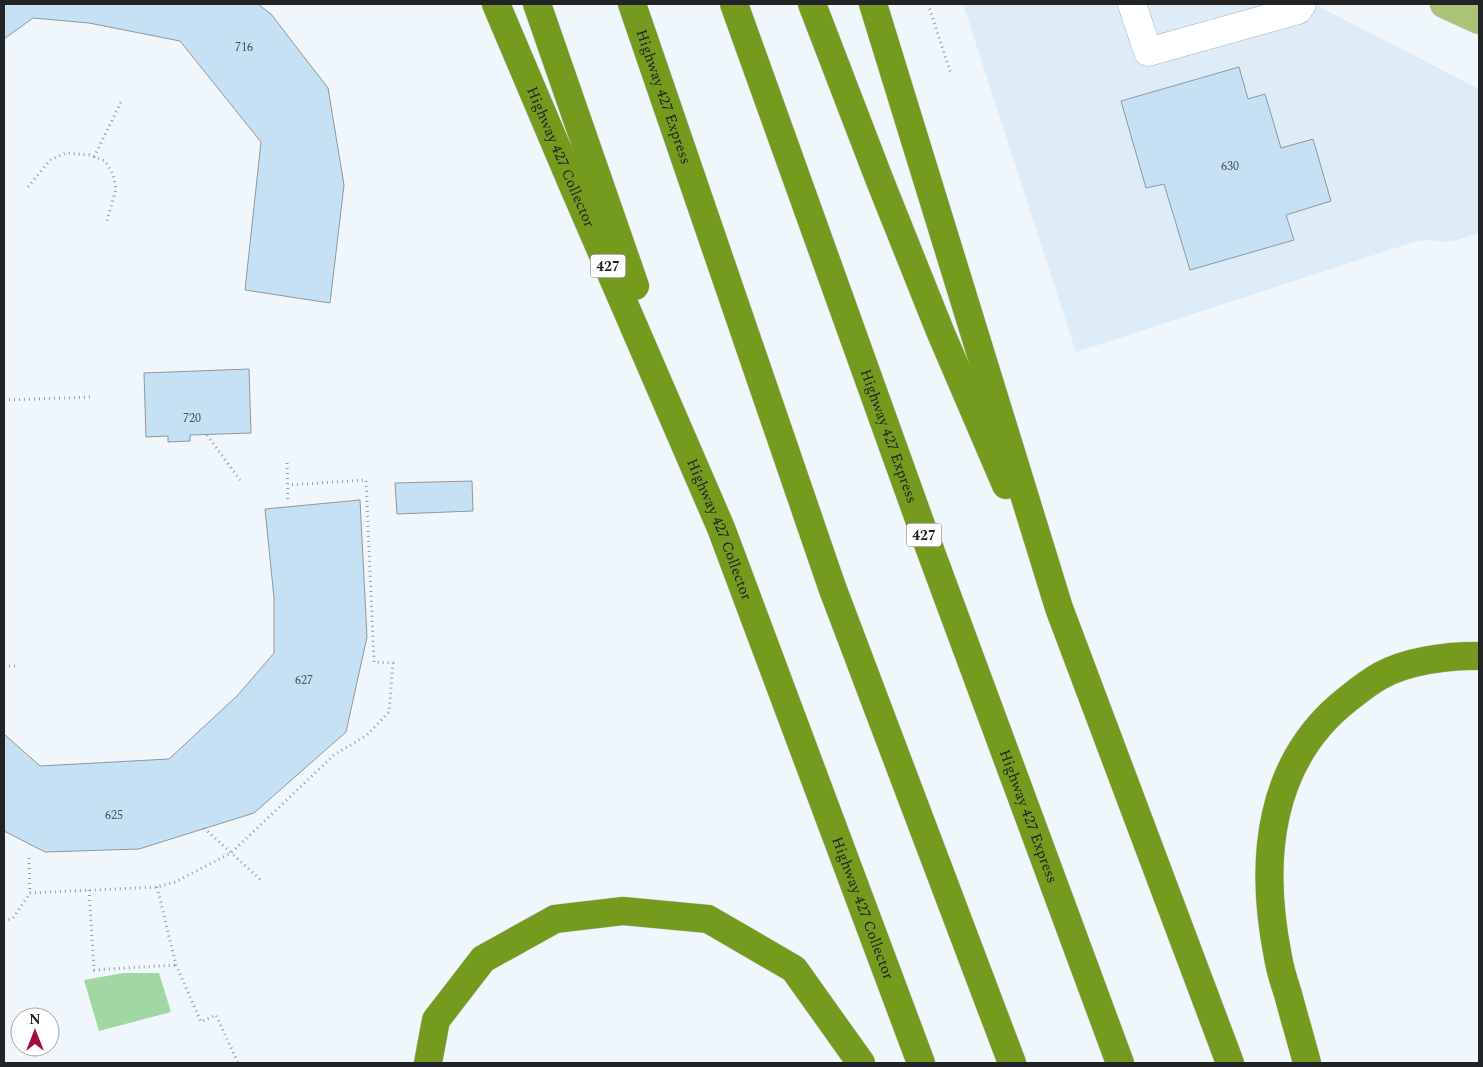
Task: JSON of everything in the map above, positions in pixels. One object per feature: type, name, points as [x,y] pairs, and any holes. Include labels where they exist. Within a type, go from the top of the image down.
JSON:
[{"type":"highway","name":"Highway 427 Collector","points":[[496,4],[570,181],[721,528],[921,1063]]},
{"type":"highway","points":[[537,4],[621,249],[721,528]]},
{"type":"highway","name":"Highway 427 Express","points":[[632,4],[832,587],[1012,1063]]},
{"type":"highway","name":"Highway 427 Express","points":[[734,4],[921,527],[1120,1063]]},
{"type":"highway","points":[[812,4],[940,331],[1059,608],[1230,1063]]},
{"type":"highway","points":[[873,4],[1059,608]]},
{"type":"highway","points":[[1307,1063],[1278,958],[1271,913],[1269,864],[1273,826],[1281,793],[1297,758],[1313,733],[1335,709],[1362,688],[1381,675],[1411,664],[1445,658],[1479,656]]},
{"type":"highway","points":[[428,1063],[436,1020],[483,959],[555,919],[623,911],[708,919],[794,969],[861,1063]]},
{"type":"main road","points":[[1444,4],[1479,20]]},
{"type":"lane","points":[[1132,4],[1148,52],[1298,10],[1302,4]]},
{"type":"path","points":[[928,4],[951,74]]},
{"type":"path","points":[[94,157],[122,100]]},
{"type":"path","points":[[28,187],[50,160],[66,153],[89,155],[105,161],[113,174],[116,189],[106,224]]},
{"type":"path","points":[[4,400],[91,397]]},
{"type":"path","points":[[207,435],[240,480]]},
{"type":"path","points":[[286,463],[288,503]]},
{"type":"path","points":[[30,893],[157,888],[175,882],[231,853],[334,755],[367,735],[389,712],[393,663],[374,662],[366,480],[288,485]]},
{"type":"path","points":[[4,666],[16,666]]},
{"type":"path","points":[[204,828],[263,882]]},
{"type":"path","points":[[4,922],[12,918],[30,893],[29,858]]},
{"type":"path","points":[[157,888],[176,965],[201,1022],[216,1015],[238,1063]]},
{"type":"path","points":[[89,890],[94,970],[176,965]]},
{"type":"shaded area","points":[[963,4],[1314,4],[1479,89],[1479,233],[1454,241],[1440,242],[1429,240],[1414,242],[1076,352]]},
{"type":"green space","points":[[124,973],[159,973],[171,1012],[99,1031],[84,980]]},
{"type":"building","points":[[4,4],[258,4],[271,14],[328,88],[344,185],[330,303],[245,290],[261,142],[180,41],[89,23],[33,18],[4,39]]},
{"type":"building","points":[[1239,67],[1248,99],[1265,94],[1281,148],[1313,139],[1331,201],[1286,215],[1294,240],[1190,270],[1164,184],[1146,188],[1121,101]]},
{"type":"building","points":[[249,369],[251,433],[190,435],[190,441],[168,442],[168,436],[146,437],[144,373]]},
{"type":"building","points":[[472,481],[473,511],[397,514],[395,483]]},
{"type":"building","points":[[360,500],[367,637],[346,732],[254,813],[139,849],[45,852],[4,831],[4,734],[40,766],[169,759],[238,695],[274,653],[274,598],[265,509]]}]
